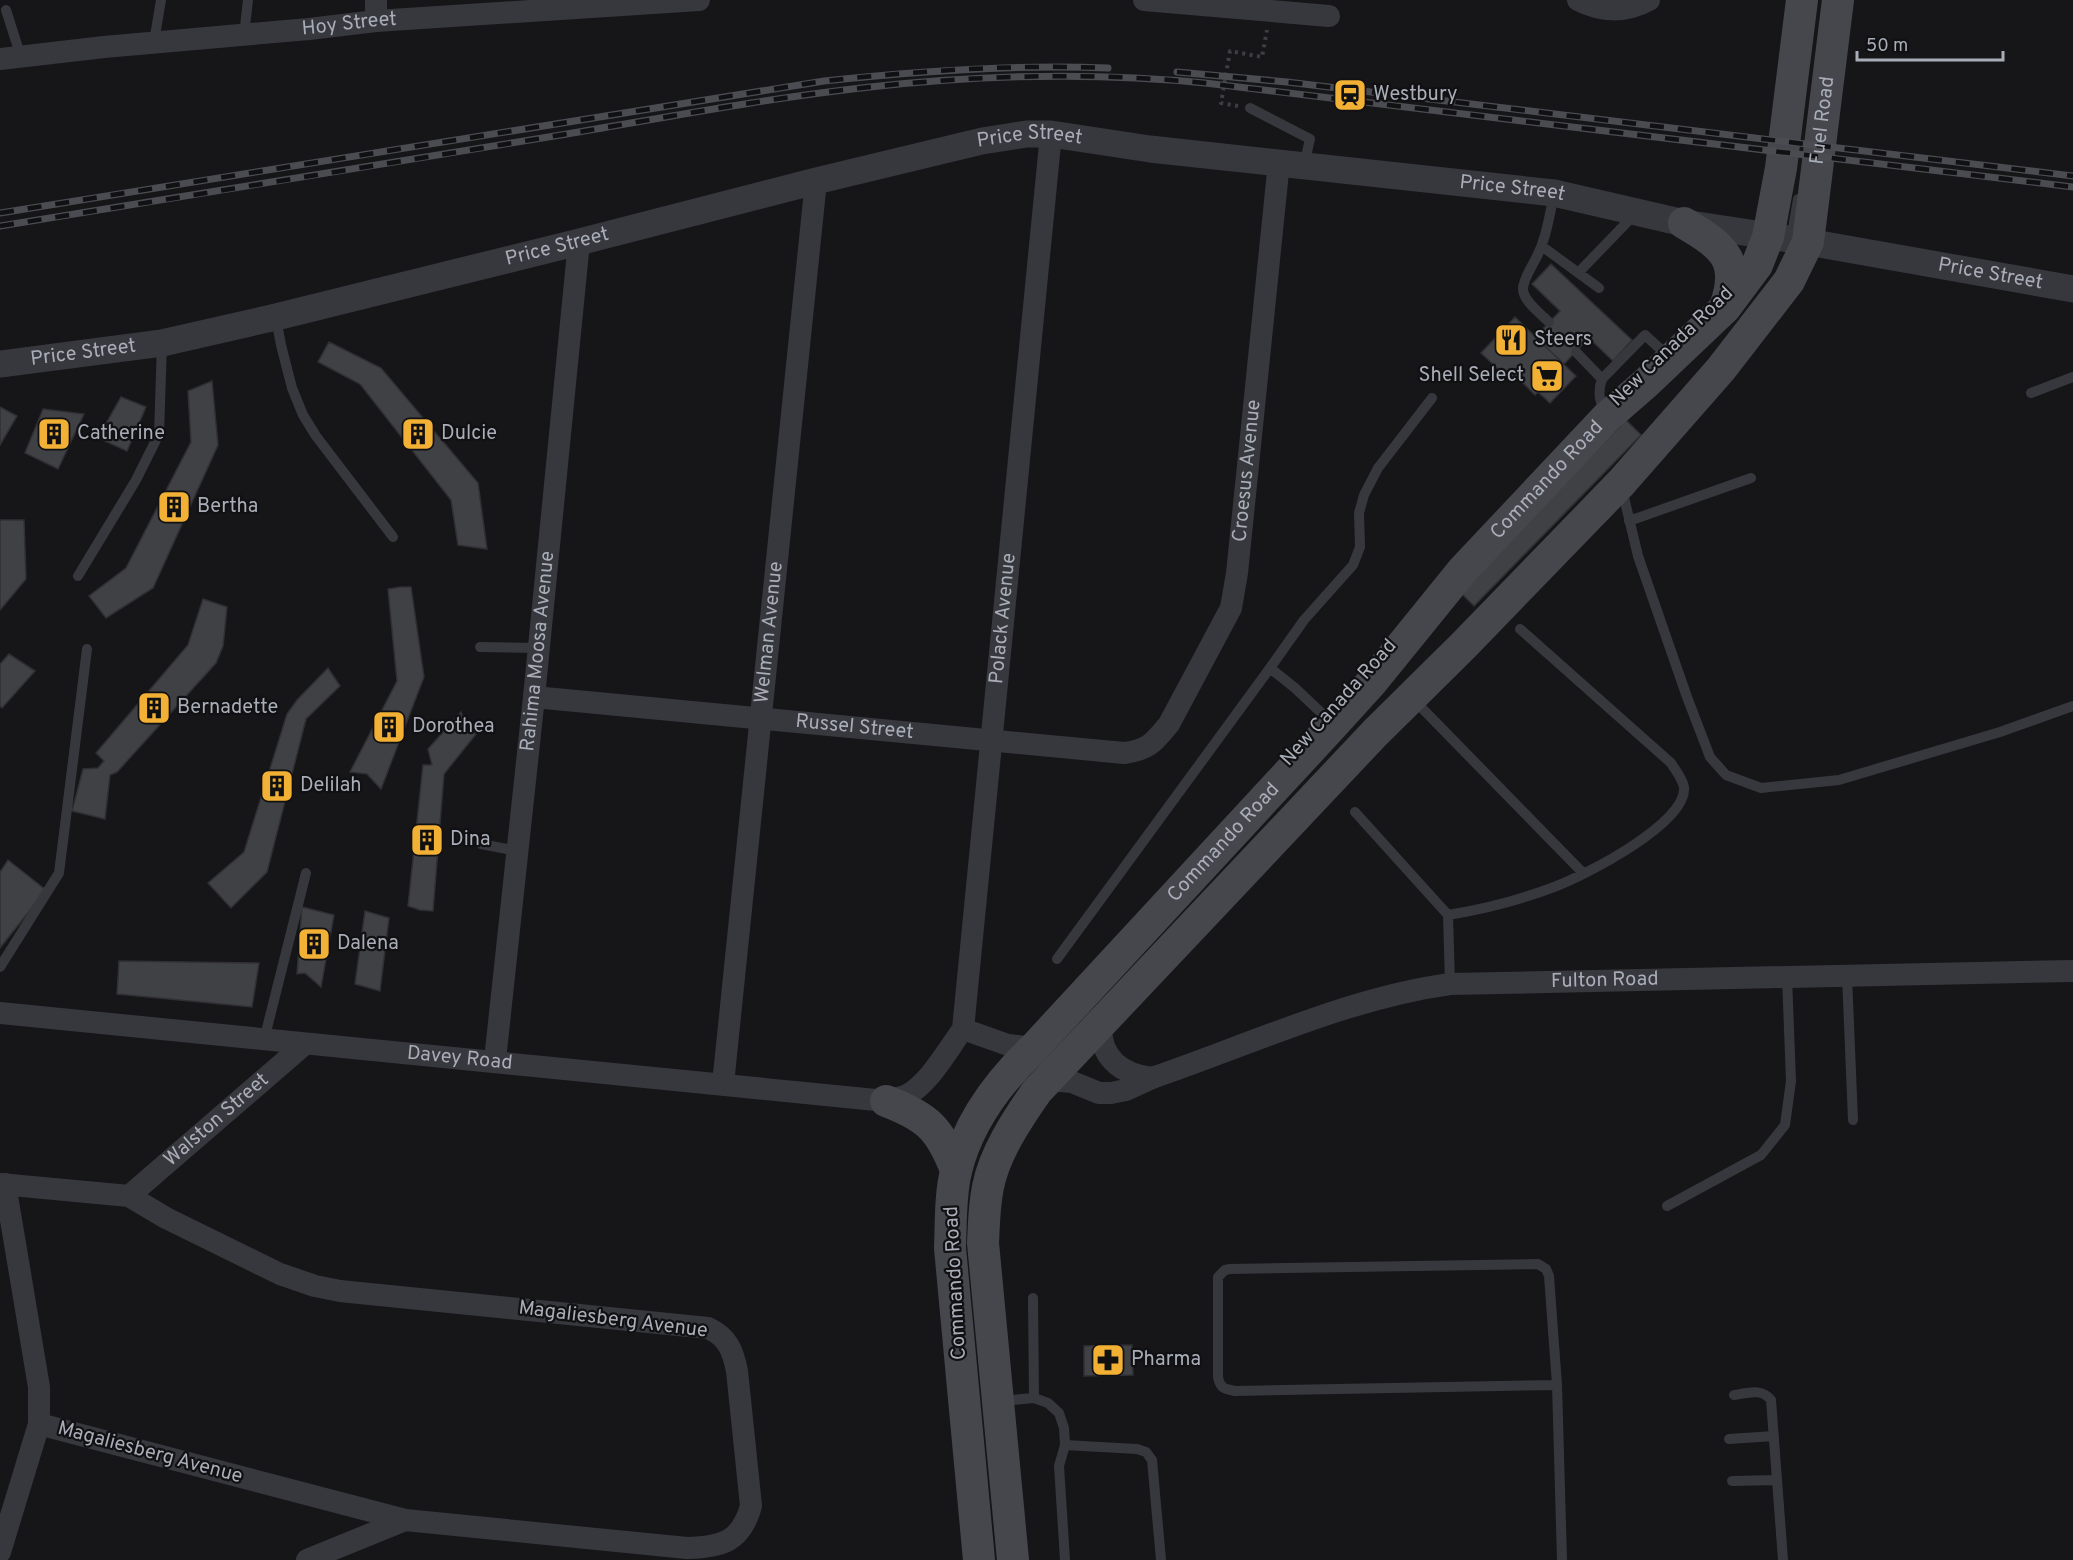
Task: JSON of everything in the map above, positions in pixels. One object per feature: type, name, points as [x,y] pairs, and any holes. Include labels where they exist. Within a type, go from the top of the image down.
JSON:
[{"type":"main road","name":"Fuel Road","points":[[1785,244],[1797,177],[1806,104],[1802,0]]},
{"type":"main road","name":"Fuel Road","points":[[1806,104],[1838,0]]},
{"type":"main road","points":[[1684,222],[1709,239],[1725,254],[1732,273],[1729,314]]},
{"type":"main road","name":"Commando Road","points":[[1013,1560],[983,1243],[984,1212],[988,1184],[1003,1147],[1018,1118],[1037,1091],[1037,1066],[1372,682],[1462,571],[1671,359],[1729,314],[1757,265],[1785,244]]},
{"type":"main road","name":"Commando Road","points":[[979,1560],[950,1248],[951,1199],[956,1170],[967,1140],[988,1100],[1013,1068],[1037,1066],[1101,1023],[1721,369],[1789,281],[1785,244]]},
{"type":"main road","points":[[886,1101],[911,1111],[933,1129],[946,1145],[956,1170]]},
{"type":"street","name":"Hoy Street","points":[[10,58],[154,42],[244,35],[376,11],[699,0]]},
{"type":"street","points":[[1144,0],[1329,16]]},
{"type":"street","points":[[1578,0],[1598,8],[1612,9],[1631,8],[1649,0]]},
{"type":"street","name":"Price Street","points":[[0,363],[162,343],[1001,137],[1051,134],[1149,149],[1554,193],[1785,244],[2073,289]]},
{"type":"street","name":"Polack Avenue","points":[[963,1029],[1051,134]]},
{"type":"street","name":"Croesus Avenue","points":[[1141,751],[1169,724],[1231,608],[1292,164]]},
{"type":"street","name":"Welman Avenue","points":[[723,1084],[816,181]]},
{"type":"street","name":"Rahima Moosa Avenue","points":[[495,1060],[579,242]]},
{"type":"street","name":"Russel Street","points":[[534,697],[1124,753],[1141,751]]},
{"type":"street","name":"Fulton Road","points":[[963,1029],[1008,1045],[1037,1066],[1072,1082],[1099,1093],[1112,1093],[1126,1090],[1152,1078],[1364,1002],[1450,984],[2073,971]]},
{"type":"street","name":"Davey Road","points":[[0,1013],[305,1044],[495,1060],[886,1101],[905,1096],[916,1088],[963,1029]]},
{"type":"street","points":[[1101,1023],[1100,1035],[1103,1045],[1116,1065],[1126,1072],[1152,1078]]},
{"type":"street","name":"Walston Street","points":[[129,1196],[305,1044]]},
{"type":"street","points":[[0,1552],[39,1424],[39,1387],[2,1184]]},
{"type":"street","name":"Magaliesberg Avenue","points":[[2,1184],[129,1196],[166,1218],[266,1268],[315,1286],[340,1291],[708,1328],[719,1333],[734,1356],[751,1506],[747,1521],[728,1541],[717,1545],[687,1548],[405,1520],[39,1424]]},
{"type":"street","points":[[307,1560],[405,1520]]},
{"type":"lane","points":[[154,42],[161,0]]},
{"type":"lane","points":[[244,35],[248,0]]},
{"type":"lane","points":[[1806,104],[1813,0]]},
{"type":"lane","points":[[6,10],[10,58]]},
{"type":"lane","points":[[1251,108],[1310,139],[1292,164]]},
{"type":"lane","points":[[1549,322],[1531,304],[1523,288],[1543,247],[1554,193]]},
{"type":"lane","points":[[1579,272],[1637,212]]},
{"type":"lane","points":[[1543,247],[1599,288]]},
{"type":"lane","name":"New Canada Road","points":[[1623,472],[1767,295],[1783,268]]},
{"type":"lane","points":[[276,316],[292,388],[303,415],[316,436],[393,537]]},
{"type":"lane","points":[[1618,415],[1599,399],[1602,379],[1645,336],[1671,359]]},
{"type":"lane","points":[[78,576],[136,480],[159,434],[162,343]]},
{"type":"lane","points":[[1576,352],[1602,379]]},
{"type":"lane","points":[[2031,393],[2073,377]]},
{"type":"lane","points":[[1058,959],[1304,620],[1353,565],[1360,547],[1359,513],[1364,495],[1378,468],[1432,398]]},
{"type":"lane","name":"New Canada Road","points":[[1618,415],[1647,398]]},
{"type":"lane","name":"New Canada Road","points":[[1037,1066],[1392,675],[1467,579],[1582,460]]},
{"type":"lane","points":[[1623,472],[1629,521],[1638,556],[1686,697],[1710,757],[1726,776],[1761,788],[1839,780],[2000,732],[2073,706]]},
{"type":"lane","points":[[1629,521],[1751,478]]},
{"type":"lane","name":"New Canada Road","points":[[973,1208],[981,1174],[999,1129],[1014,1105],[1049,1064],[1398,696],[1586,503]]},
{"type":"lane","points":[[1448,915],[1528,896],[1557,886],[1609,861],[1662,824],[1681,802],[1684,789],[1680,776],[1671,763],[1520,629]]},
{"type":"lane","points":[[480,647],[539,648]]},
{"type":"lane","points":[[0,967],[59,873],[87,650]]},
{"type":"lane","points":[[1270,668],[1295,688],[1333,725]]},
{"type":"lane","points":[[1412,697],[1583,873]]},
{"type":"lane","points":[[1355,812],[1448,915],[1450,984]]},
{"type":"lane","points":[[482,844],[518,850]]},
{"type":"lane","points":[[264,1040],[306,873]]},
{"type":"lane","points":[[1847,976],[1853,1120]]},
{"type":"lane","points":[[1667,1206],[1761,1155],[1785,1125],[1791,1082],[1787,977]]},
{"type":"lane","points":[[988,1122],[980,1135],[967,1169],[961,1202],[960,1248],[990,1560]]},
{"type":"lane","points":[[972,1239],[1004,1560]]},
{"type":"lane","points":[[1557,1385],[1235,1391],[1225,1389],[1219,1385],[1218,1377],[1218,1277],[1224,1270],[1230,1269],[1538,1264],[1546,1269],[1557,1385],[1562,1560]]},
{"type":"lane","points":[[1033,1298],[1034,1398]]},
{"type":"lane","points":[[1734,1395],[1760,1392],[1766,1394],[1771,1400],[1783,1560]]},
{"type":"lane","points":[[998,1401],[1034,1398],[1048,1403],[1059,1413],[1064,1428],[1065,1445],[1059,1466],[1065,1560]]},
{"type":"lane","points":[[1729,1439],[1774,1437]]},
{"type":"lane","points":[[1065,1445],[1137,1449],[1146,1452],[1152,1460],[1161,1560]]},
{"type":"lane","points":[[1732,1481],[1777,1480]]},
{"type":"path","points":[[1221,103],[1230,51],[1262,57],[1270,11]]},
{"type":"building","points":[[1551,264],[1632,340],[1613,361],[1589,338],[1564,364],[1535,337],[1560,311],[1532,284]]},
{"type":"building","points":[[1515,317],[1576,376],[1550,403],[1538,392],[1535,395],[1516,376],[1511,381],[1481,353]]},
{"type":"building","name":"Dulcie","points":[[329,342],[381,368],[478,483],[487,549],[458,545],[451,500],[360,384],[318,362]]},
{"type":"building","name":"Bertha","points":[[212,381],[218,445],[153,588],[106,618],[89,596],[126,568],[191,442],[188,391]]},
{"type":"building","points":[[121,397],[146,407],[127,451],[98,438]]},
{"type":"building","points":[[0,407],[17,416],[0,445]]},
{"type":"building","name":"Catherine","points":[[43,409],[84,414],[58,469],[25,453]]},
{"type":"building","points":[[1626,420],[1641,435],[1474,606],[1459,591]]},
{"type":"building","points":[[0,520],[24,520],[26,579],[0,610]]},
{"type":"building","name":"Dorothea","points":[[411,587],[424,677],[381,789],[367,774],[350,772],[397,681],[388,589]]},
{"type":"building","name":"Bernadette","points":[[203,599],[227,607],[223,646],[216,663],[117,772],[110,775],[105,819],[72,811],[83,769],[98,768],[104,761],[96,753],[188,645]]},
{"type":"building","points":[[9,654],[35,671],[2,708],[0,706],[0,664]]},
{"type":"building","name":"Delilah","points":[[328,668],[340,686],[306,719],[267,872],[231,908],[208,883],[244,852],[287,714],[297,700]]},
{"type":"building","name":"Dina","points":[[461,712],[465,722],[476,734],[444,774],[433,911],[420,910],[408,906],[423,765],[432,765],[428,749]]},
{"type":"building","points":[[8,860],[46,890],[0,948],[0,872]]},
{"type":"building","name":"Dalena","points":[[302,907],[334,915],[321,987],[305,973],[297,974]]},
{"type":"building","points":[[365,911],[389,918],[380,991],[355,984]]},
{"type":"building","points":[[119,961],[259,963],[252,1007],[117,994]]},
{"type":"building","name":"Pharma","points":[[1132,1345],[1133,1375],[1084,1376],[1084,1346]]},
{"type":"railway","points":[[0,213],[824,81],[966,69],[1108,68]]},
{"type":"railway","points":[[1177,72],[1287,82],[2073,176]]},
{"type":"railway","points":[[0,226],[794,97],[912,83],[1038,76],[1121,77],[1205,83],[2073,187]]},
{"type":"place","name":"Westbury","points":[[1350,95]]},
{"type":"place","name":"Steers","points":[[1511,340]]},
{"type":"place","name":"Shell Select","points":[[1547,376]]},
{"type":"place","name":"Catherine","points":[[54,434]]},
{"type":"place","name":"Dulcie","points":[[418,434]]},
{"type":"place","name":"Bertha","points":[[174,507]]},
{"type":"place","name":"Bernadette","points":[[154,708]]},
{"type":"place","name":"Dorothea","points":[[389,727]]},
{"type":"place","name":"Delilah","points":[[277,786]]},
{"type":"place","name":"Dina","points":[[427,840]]},
{"type":"place","name":"Dalena","points":[[314,944]]},
{"type":"place","name":"Pharma","points":[[1108,1360]]}]
